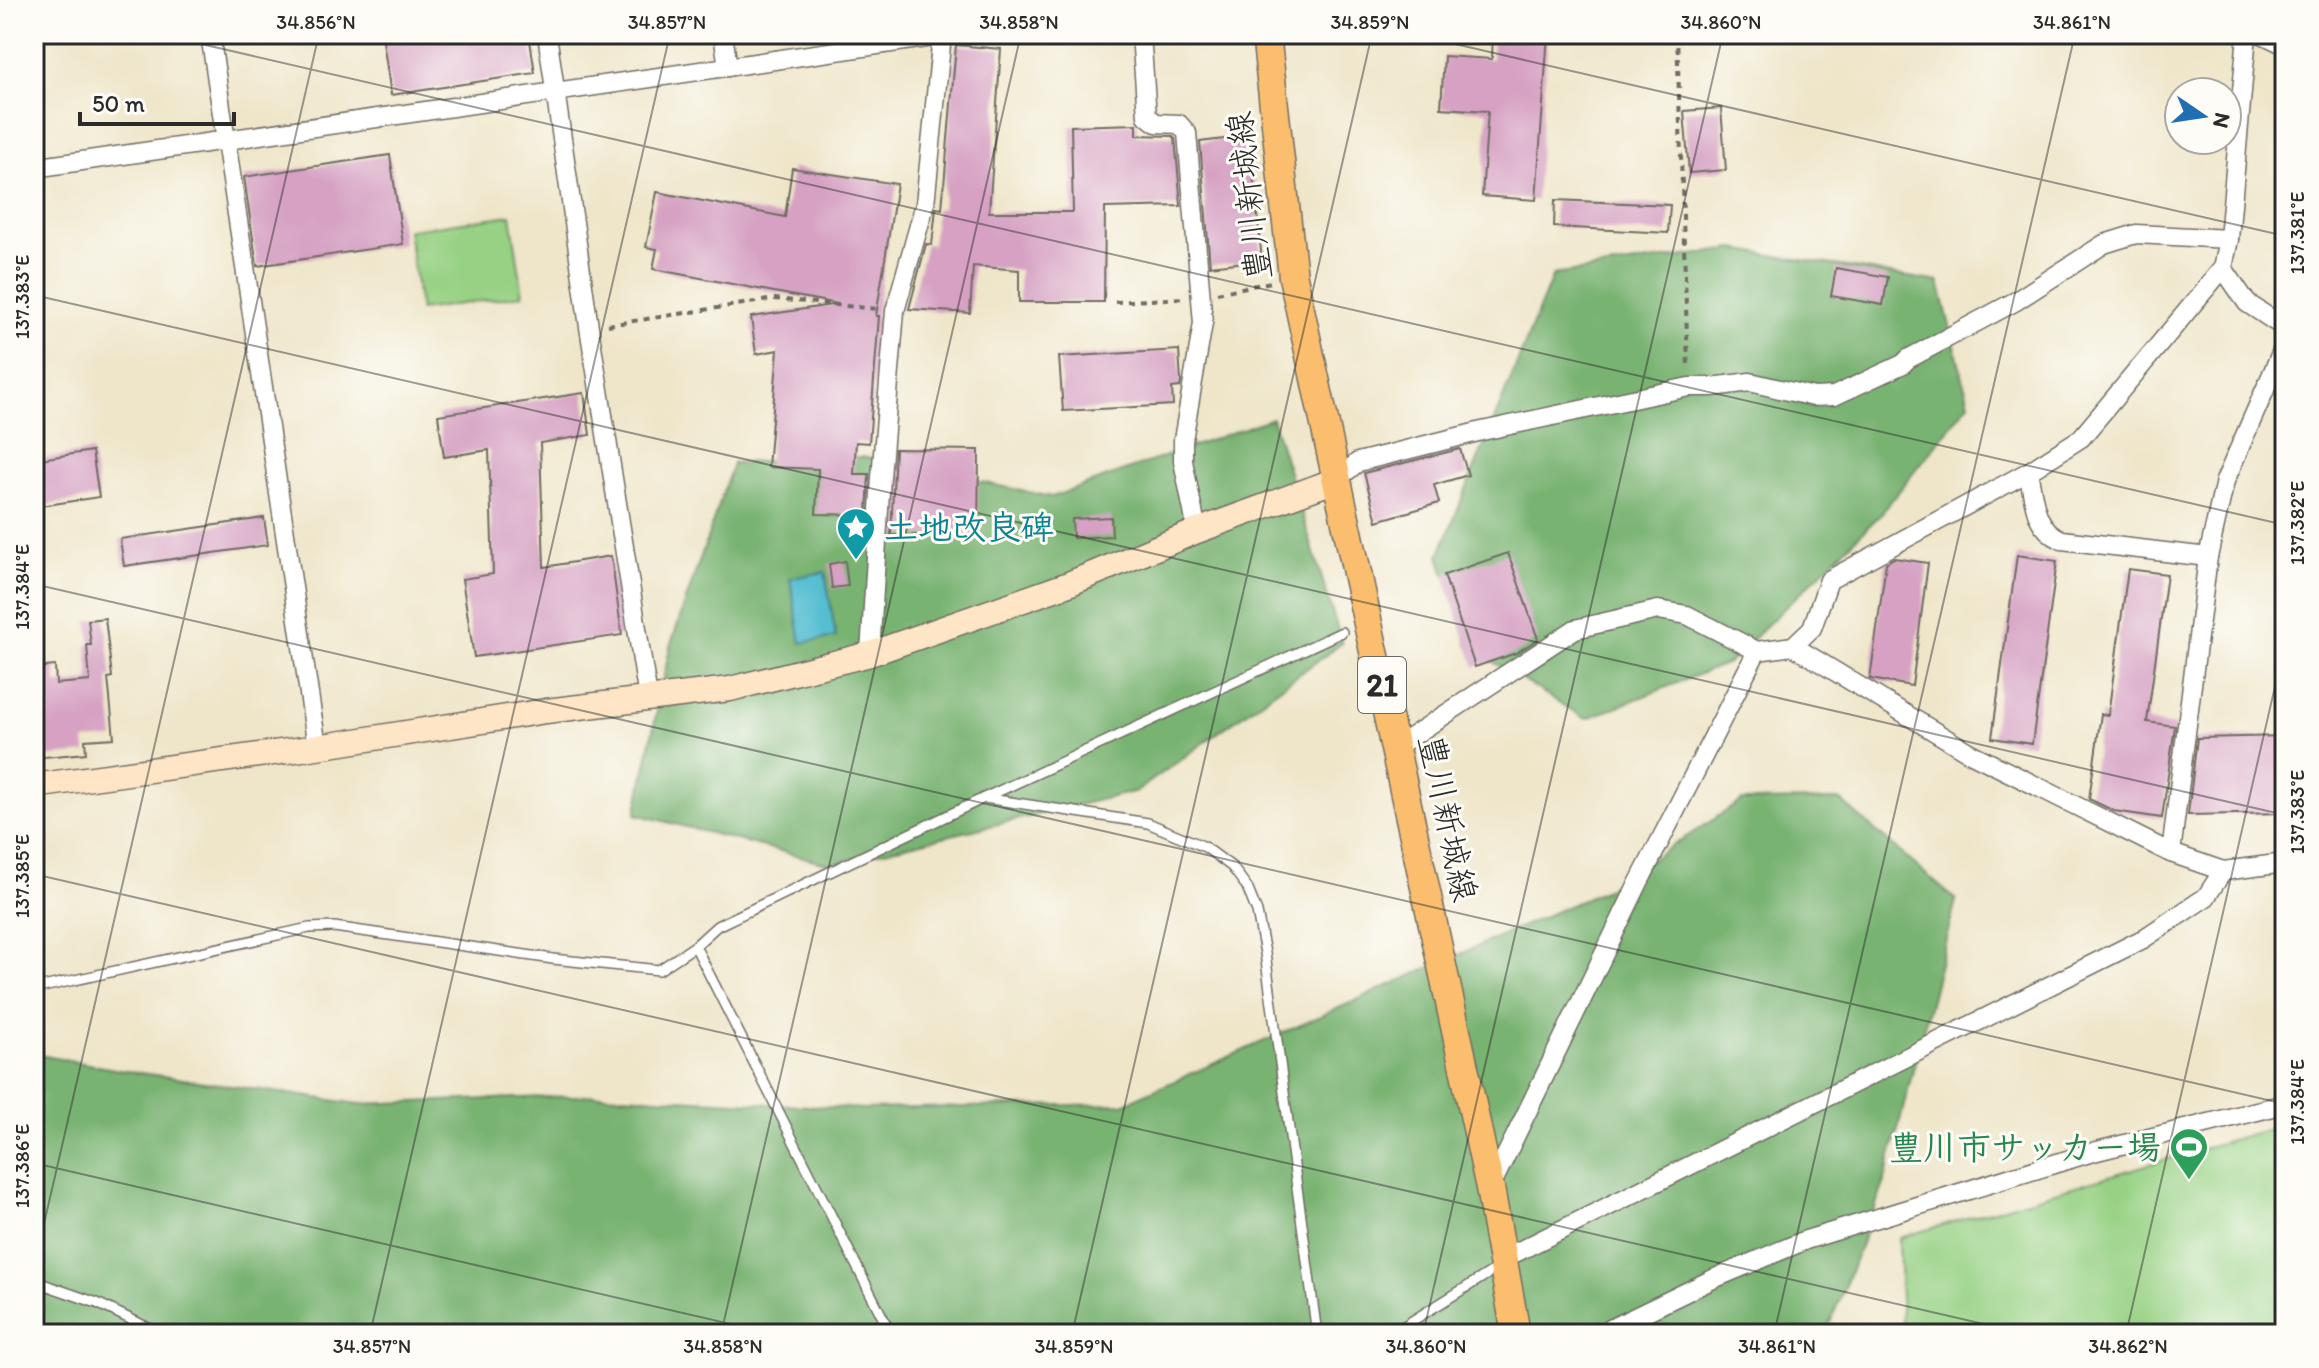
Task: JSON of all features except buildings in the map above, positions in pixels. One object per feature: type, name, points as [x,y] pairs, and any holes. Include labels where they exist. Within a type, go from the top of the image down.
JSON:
[{"type":"main road","name":"豊川新城線","points":[[1266,34],[1293,277],[1490,1188],[1516,1334]]},
{"type":"street","points":[[210,34],[317,747]]},
{"type":"street","points":[[547,34],[589,327],[648,698]]},
{"type":"street","points":[[723,34],[728,67]]},
{"type":"street","points":[[1141,34],[1147,116],[1156,123],[1179,124],[1187,133],[1203,323],[1183,440],[1183,461],[1197,531]]},
{"type":"street","points":[[1396,747],[1575,629],[1658,610],[1687,615],[1757,651],[1793,646],[1812,628],[1829,580],[2028,472],[2081,438],[2223,268],[2229,239],[2247,34]]},
{"type":"street","points":[[2262,34],[2285,45]]},
{"type":"street","points":[[34,168],[948,35],[925,204],[895,311],[870,654]]},
{"type":"street","points":[[34,786],[317,747],[546,711],[730,689],[870,654],[1066,585],[1197,531],[1336,480],[1358,462],[1482,431],[1689,387],[1750,382],[1814,397],[1834,396],[1903,364],[2016,301],[2104,244],[2136,234],[2229,239]]},
{"type":"street","points":[[2223,268],[2247,303],[2285,328]]},
{"type":"street","points":[[2171,853],[2208,557],[2225,481],[2285,344]]},
{"type":"street","points":[[2028,472],[2040,522],[2048,534],[2062,540],[2208,557]]},
{"type":"street","points":[[1793,646],[1970,753],[2171,853],[2223,871],[2285,863]]},
{"type":"street","points":[[1490,1188],[1639,882],[1757,651]]},
{"type":"street","points":[[1505,1263],[1509,1256],[2143,939],[2206,897],[2223,871]]},
{"type":"street","points":[[1600,1334],[1713,1279],[1806,1240],[2093,1152],[2285,1104]]},
{"type":"lane","points":[[34,989],[309,928],[334,927],[553,959],[659,970],[695,946],[717,926],[1342,632]]},
{"type":"lane","points":[[984,798],[1148,823],[1176,832],[1205,847],[1232,867],[1247,887],[1257,912],[1265,953],[1317,1334]]},
{"type":"lane","points":[[695,946],[891,1334]]},
{"type":"lane","points":[[1391,1334],[1505,1263]]},
{"type":"lane","points":[[34,1281],[97,1303],[161,1334]]},
{"type":"path","points":[[1677,34],[1689,387]]},
{"type":"path","points":[[589,327],[775,299],[895,311]]},
{"type":"green space","points":[[511,215],[523,295],[420,310],[408,230]]},
{"type":"green space","points":[[1734,249],[1939,282],[1969,403],[1879,516],[1728,663],[1586,719],[1469,647],[1439,556],[1553,275]]},
{"type":"green space","points":[[1272,418],[1342,643],[1137,791],[830,864],[636,814],[670,647],[733,463],[863,457],[1052,497]]},
{"type":"green space","points":[[1840,800],[1956,900],[1884,1184],[1831,1321],[1820,1334],[34,1334],[34,1054],[120,1070],[359,1104],[602,1095],[864,1109],[1123,1104],[1604,890],[1742,801]]},
{"type":"green space","name":"豊川市サッカー場","points":[[2285,1124],[2285,1334],[1905,1334],[1902,1329],[1899,1238]]},
{"type":"water","points":[[825,572],[836,637],[801,643],[790,578]]},
{"type":"place","name":"土地改良碑","points":[[856,561]]},
{"type":"place","name":"豊川市サッカー場","points":[[2189,1181]]}]
